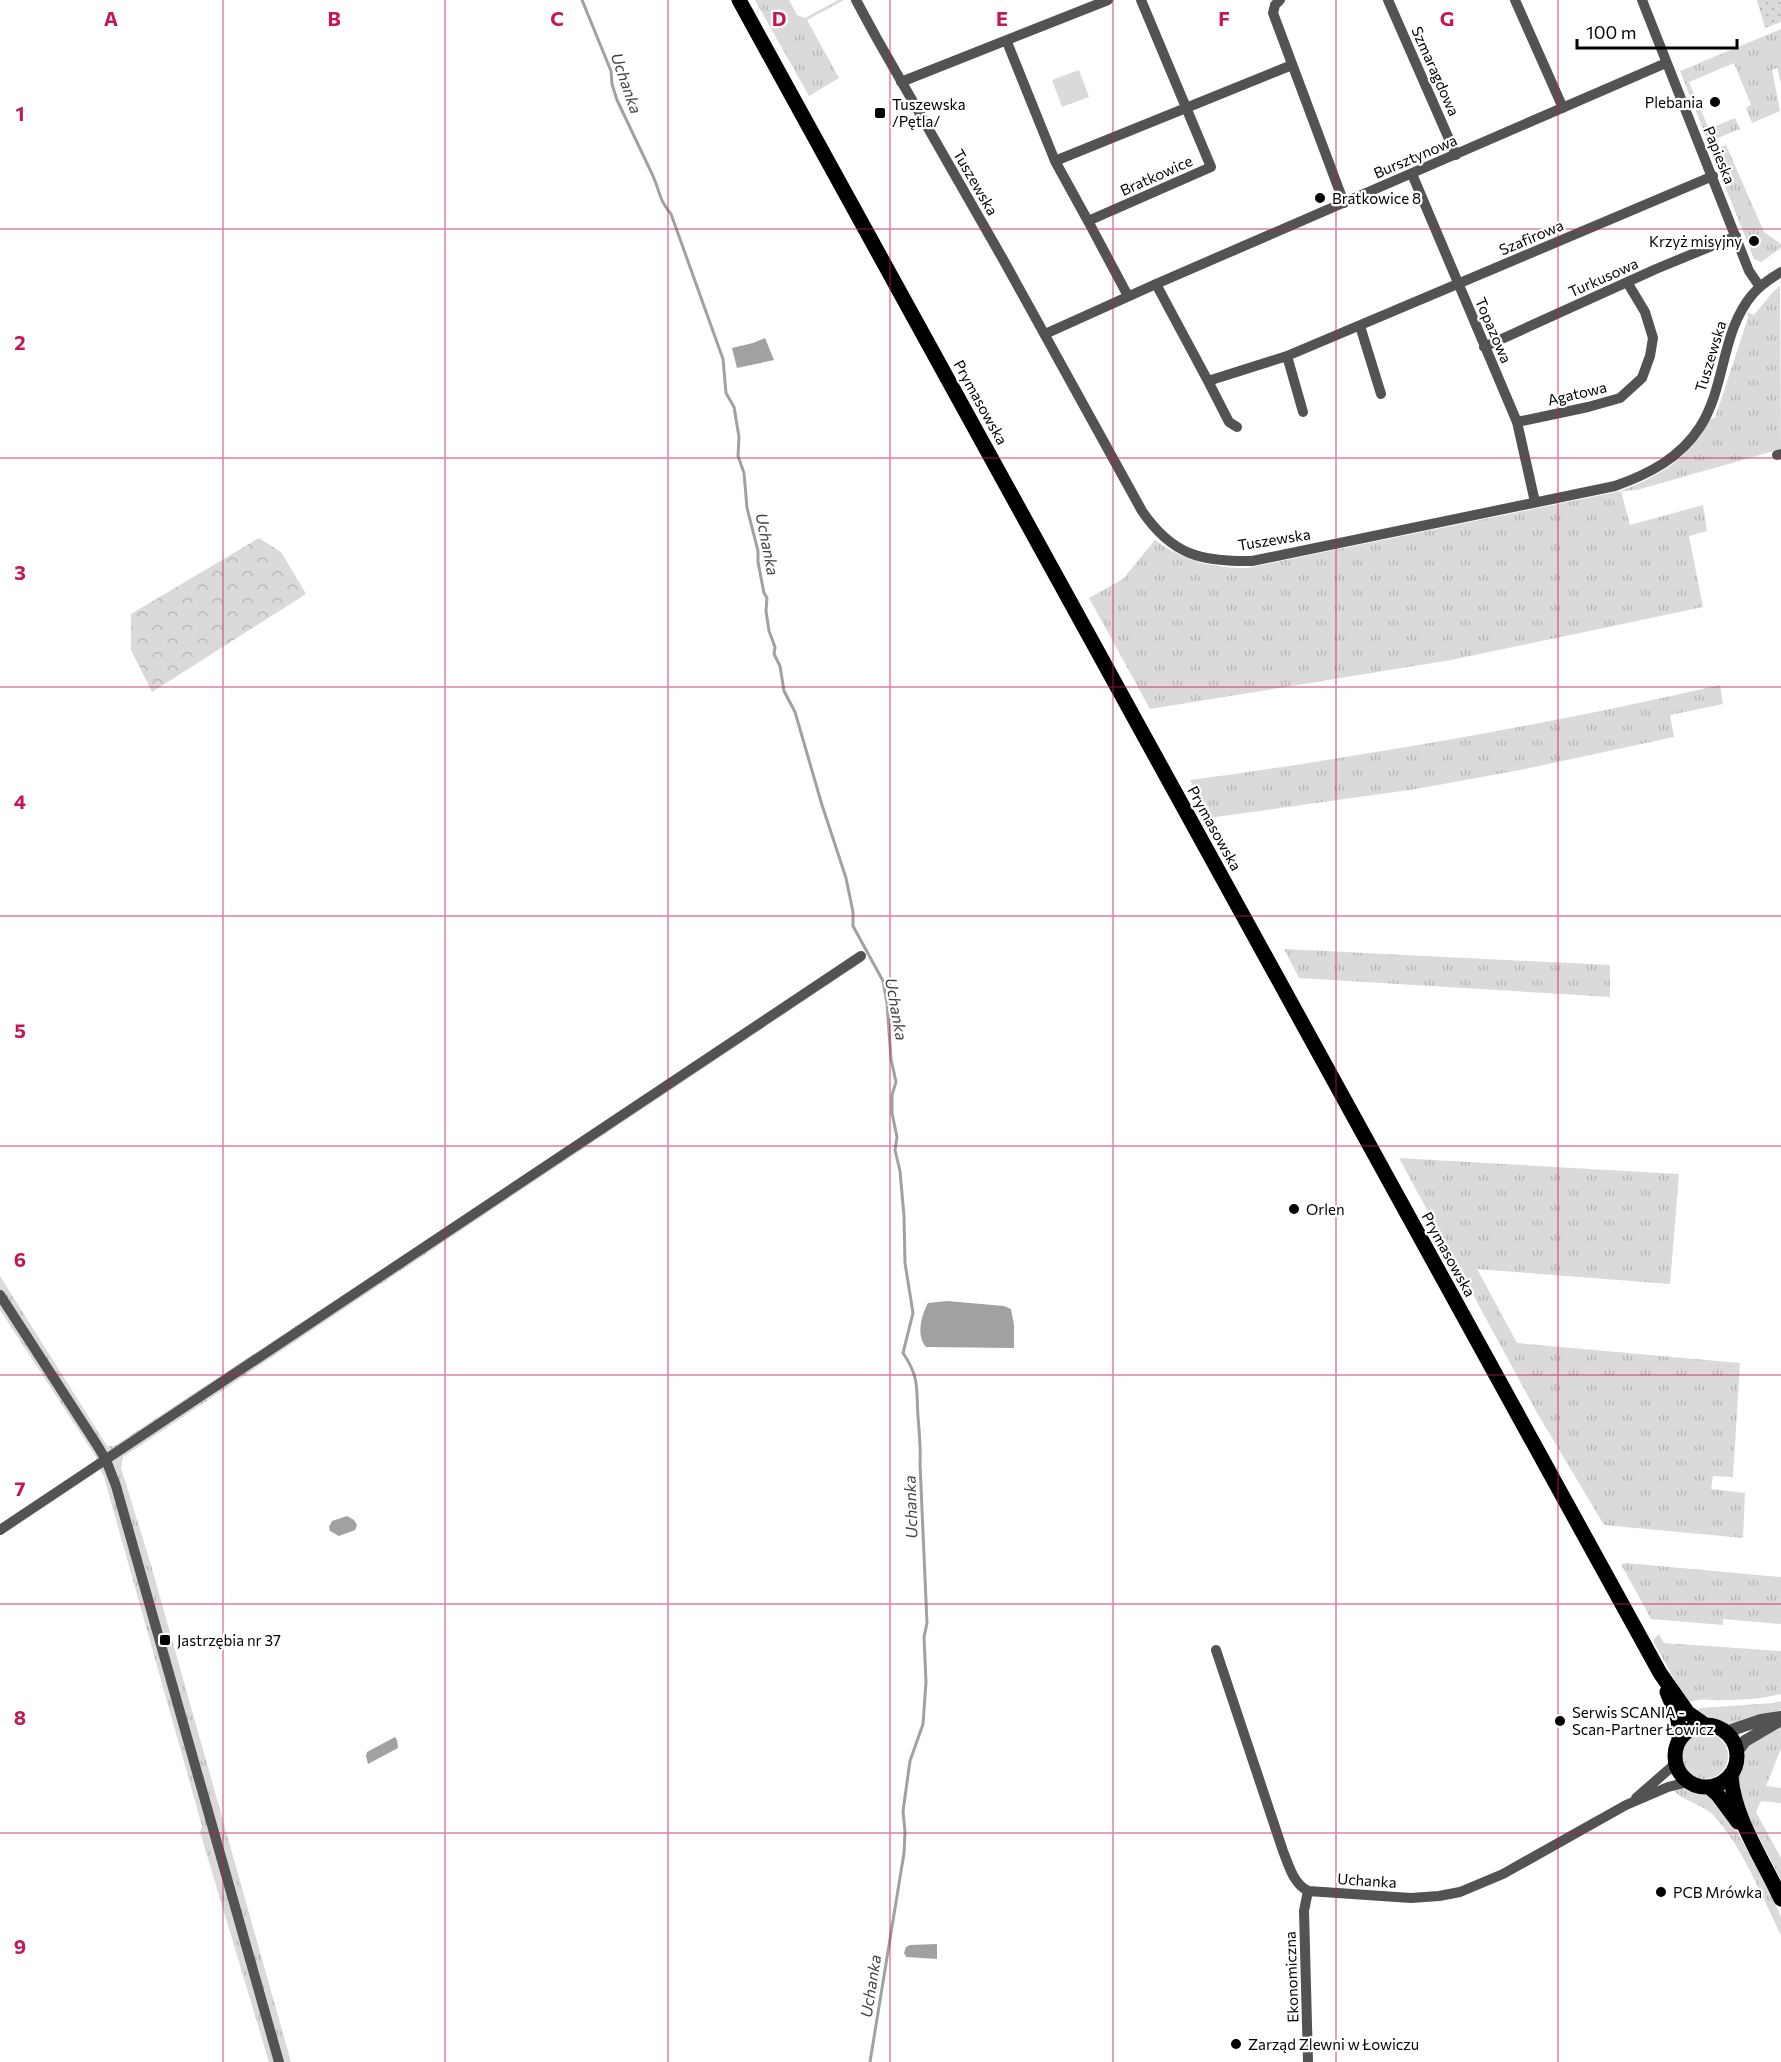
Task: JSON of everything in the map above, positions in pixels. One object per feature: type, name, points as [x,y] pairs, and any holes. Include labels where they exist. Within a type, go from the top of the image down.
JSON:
[{"type":"main road","name":"Prymasowska","points":[[740,0],[1660,1673],[1688,1713],[1705,1725]]},
{"type":"main road","name":"Prymasowska","points":[[1660,1673],[1677,1719],[1679,1740]]},
{"type":"main road","points":[[1705,1725],[1726,1732],[1737,1752],[1736,1764],[1731,1775],[1722,1784],[1709,1787],[1698,1787],[1682,1777],[1675,1764],[1676,1748],[1686,1732],[1705,1725]]},
{"type":"main road","points":[[1731,1775],[1734,1796],[1754,1845],[1781,1899]]},
{"type":"main road","points":[[1709,1787],[1728,1808],[1754,1845]]},
{"type":"street","name":"Tuszewska","points":[[856,0],[1045,334],[1142,511],[1152,526],[1168,542],[1188,553],[1208,559],[1252,561],[1615,486],[1652,471],[1681,450],[1701,425],[1711,404],[1738,317],[1752,295],[1781,272]]},
{"type":"street","points":[[901,82],[1007,42],[1108,0]]},
{"type":"street","name":"Bratkowice","points":[[1088,221],[1211,167],[1142,0]]},
{"type":"street","points":[[1280,0],[1275,4],[1273,13],[1344,202]]},
{"type":"street","name":"Szmaragdowa","points":[[1388,0],[1456,154]]},
{"type":"street","points":[[1515,0],[1563,108]]},
{"type":"street","name":"Papieska","points":[[1642,0],[1749,271],[1760,287]]},
{"type":"street","points":[[1007,42],[1054,161],[1126,292]]},
{"type":"street","name":"Bursztynowa","points":[[1045,334],[1126,292],[1156,284],[1666,63]]},
{"type":"street","points":[[1054,161],[1292,65]]},
{"type":"street","name":"Topazowa","points":[[1412,174],[1517,422],[1535,502]]},
{"type":"street","name":"Szafirowa","points":[[1208,381],[1287,356],[1713,176]]},
{"type":"street","name":"Turkusowa","points":[[1484,347],[1627,282],[1736,236]]},
{"type":"street","name":"Agatowa","points":[[1517,422],[1620,398],[1642,378],[1650,356],[1653,338],[1645,312],[1627,282]]},
{"type":"street","points":[[1156,284],[1229,422],[1237,427]]},
{"type":"street","points":[[1360,326],[1381,393]]},
{"type":"street","points":[[1287,356],[1303,412]]},
{"type":"street","points":[[0,1530],[861,956]]},
{"type":"street","points":[[0,1295],[106,1460],[116,1486],[279,2062]]},
{"type":"street","points":[[1216,1650],[1283,1851],[1298,1884],[1308,1891]]},
{"type":"street","points":[[1726,1732],[1761,1720],[1781,1719]]},
{"type":"street","points":[[1737,1752],[1746,1741],[1781,1719]]},
{"type":"street","name":"Uchanka","points":[[1626,1805],[1675,1764]]},
{"type":"street","name":"Uchanka","points":[[1308,1891],[1411,1898],[1460,1892],[1503,1874],[1626,1805],[1668,1787],[1688,1782]]},
{"type":"street","name":"Ekonomiczna","points":[[1308,1891],[1304,1911],[1308,2062]]},
{"type":"green space","points":[[755,0],[789,0],[797,15],[805,18],[838,0],[844,0],[807,20],[839,78],[809,96]]},
{"type":"green space","points":[[1757,0],[1781,0],[1781,22],[1765,28]]},
{"type":"green space","points":[[1781,29],[1781,84],[1777,68],[1772,70],[1780,111],[1752,123],[1746,108],[1751,105],[1734,63],[1689,82],[1709,129],[1735,118],[1740,129],[1708,142],[1680,71]]},
{"type":"green space","points":[[1079,70],[1089,97],[1062,107],[1052,80]]},
{"type":"green space","points":[[1726,145],[1764,232],[1781,244],[1781,248],[1761,262],[1754,259],[1711,151]]},
{"type":"green space","points":[[1780,286],[1781,449],[1637,490],[1621,491],[1673,464],[1684,455],[1710,419],[1715,418],[1748,318],[1747,312],[1754,315]]},
{"type":"green space","points":[[1621,491],[1630,525],[1703,505],[1707,531],[1689,536],[1703,607],[1451,660],[1150,709],[1089,598],[1123,579],[1155,540],[1176,553],[1199,562],[1222,567],[1247,568]]},
{"type":"green space","points":[[259,538],[281,552],[306,594],[152,692],[131,650],[131,614]]},
{"type":"green space","points":[[1720,685],[1723,704],[1670,715],[1674,737],[1520,770],[1416,789],[1209,818],[1190,780],[1323,761],[1456,738]]},
{"type":"green space","points":[[1284,949],[1610,965],[1610,997],[1299,978]]},
{"type":"green space","points":[[857,953],[862,962],[123,1457],[121,1468],[151,1565],[291,2062],[269,2062],[200,1832],[202,1826],[104,1477],[96,1462],[96,1457],[0,1310],[0,1276],[107,1446],[114,1446],[693,1064]]},
{"type":"green space","points":[[1399,1158],[1679,1174],[1670,1284],[1477,1269],[1517,1343],[1740,1363],[1733,1477],[1713,1476],[1711,1489],[1745,1493],[1743,1538],[1604,1525],[1536,1411]]},
{"type":"green space","points":[[1621,1564],[1781,1577],[1781,1624],[1723,1619],[1723,1625],[1651,1619]]},
{"type":"green space","points":[[1659,1634],[1664,1643],[1781,1651],[1781,1694],[1751,1699],[1700,1700],[1688,1703],[1654,1643],[1654,1639]]},
{"type":"green space","points":[[1781,1701],[1781,1710],[1732,1725],[1694,1712],[1701,1708]]},
{"type":"green space","points":[[1781,1727],[1781,1749],[1766,1786],[1781,1788],[1781,1803],[1761,1801],[1756,1812],[1781,1858],[1781,1880],[1741,1803],[1737,1778],[1746,1747]]},
{"type":"green space","points":[[1705,1733],[1721,1740],[1728,1756],[1721,1772],[1705,1779],[1689,1772],[1682,1756],[1689,1740]]},
{"type":"green space","points":[[1683,1788],[1710,1796],[1725,1811],[1767,1884],[1781,1917],[1781,1935],[1735,1844],[1710,1812],[1676,1793],[1673,1789]]},
{"type":"shaded area","points":[[765,338],[774,360],[737,368],[732,348]]},
{"type":"shaded area","points":[[947,1301],[1004,1306],[1011,1309],[1014,1348],[926,1347],[920,1331],[925,1308],[928,1303]]},
{"type":"shaded area","points":[[347,1516],[357,1525],[355,1530],[339,1536],[330,1531],[332,1521]]},
{"type":"shaded area","points":[[395,1737],[398,1748],[368,1764],[367,1752]]},
{"type":"shaded area","points":[[937,1944],[937,1959],[906,1957],[904,1953],[906,1947],[910,1945]]},
{"type":"waterway","name":"Uchanka","points":[[582,0],[611,71],[617,100],[662,200],[671,214],[723,359],[726,393],[734,407],[739,437],[738,456],[744,473],[747,508],[758,551],[764,593],[767,598],[766,611],[769,631],[775,647],[774,654],[780,666],[784,691],[795,712],[846,878],[853,912],[853,926],[883,981],[887,1003],[891,1059],[896,1082],[892,1095],[892,1113],[897,1137],[895,1150],[900,1171],[905,1263],[913,1313],[903,1353],[912,1369],[917,1390],[927,1623],[924,1637],[926,1682],[923,1724],[910,1761],[903,1811],[904,1853],[870,2062]]},
{"type":"place","name":"Plebania","points":[[1715,102]]},
{"type":"place","name":"Tuszewska /Pętla/","points":[[880,113]]},
{"type":"place","name":"Bratkowice 8","points":[[1320,198]]},
{"type":"place","name":"Krzyż misyjny","points":[[1754,241]]},
{"type":"place","name":"Orlen","points":[[1294,1209]]},
{"type":"place","name":"Jastrzębia nr 37","points":[[165,1640]]},
{"type":"place","name":"Serwis SCANIA - Scan-Partner Łowicz","points":[[1560,1721]]},
{"type":"place","name":"PCB Mrówka","points":[[1661,1892]]},
{"type":"place","name":"Zarząd Zlewni w Łowiczu","points":[[1236,2044]]}]
